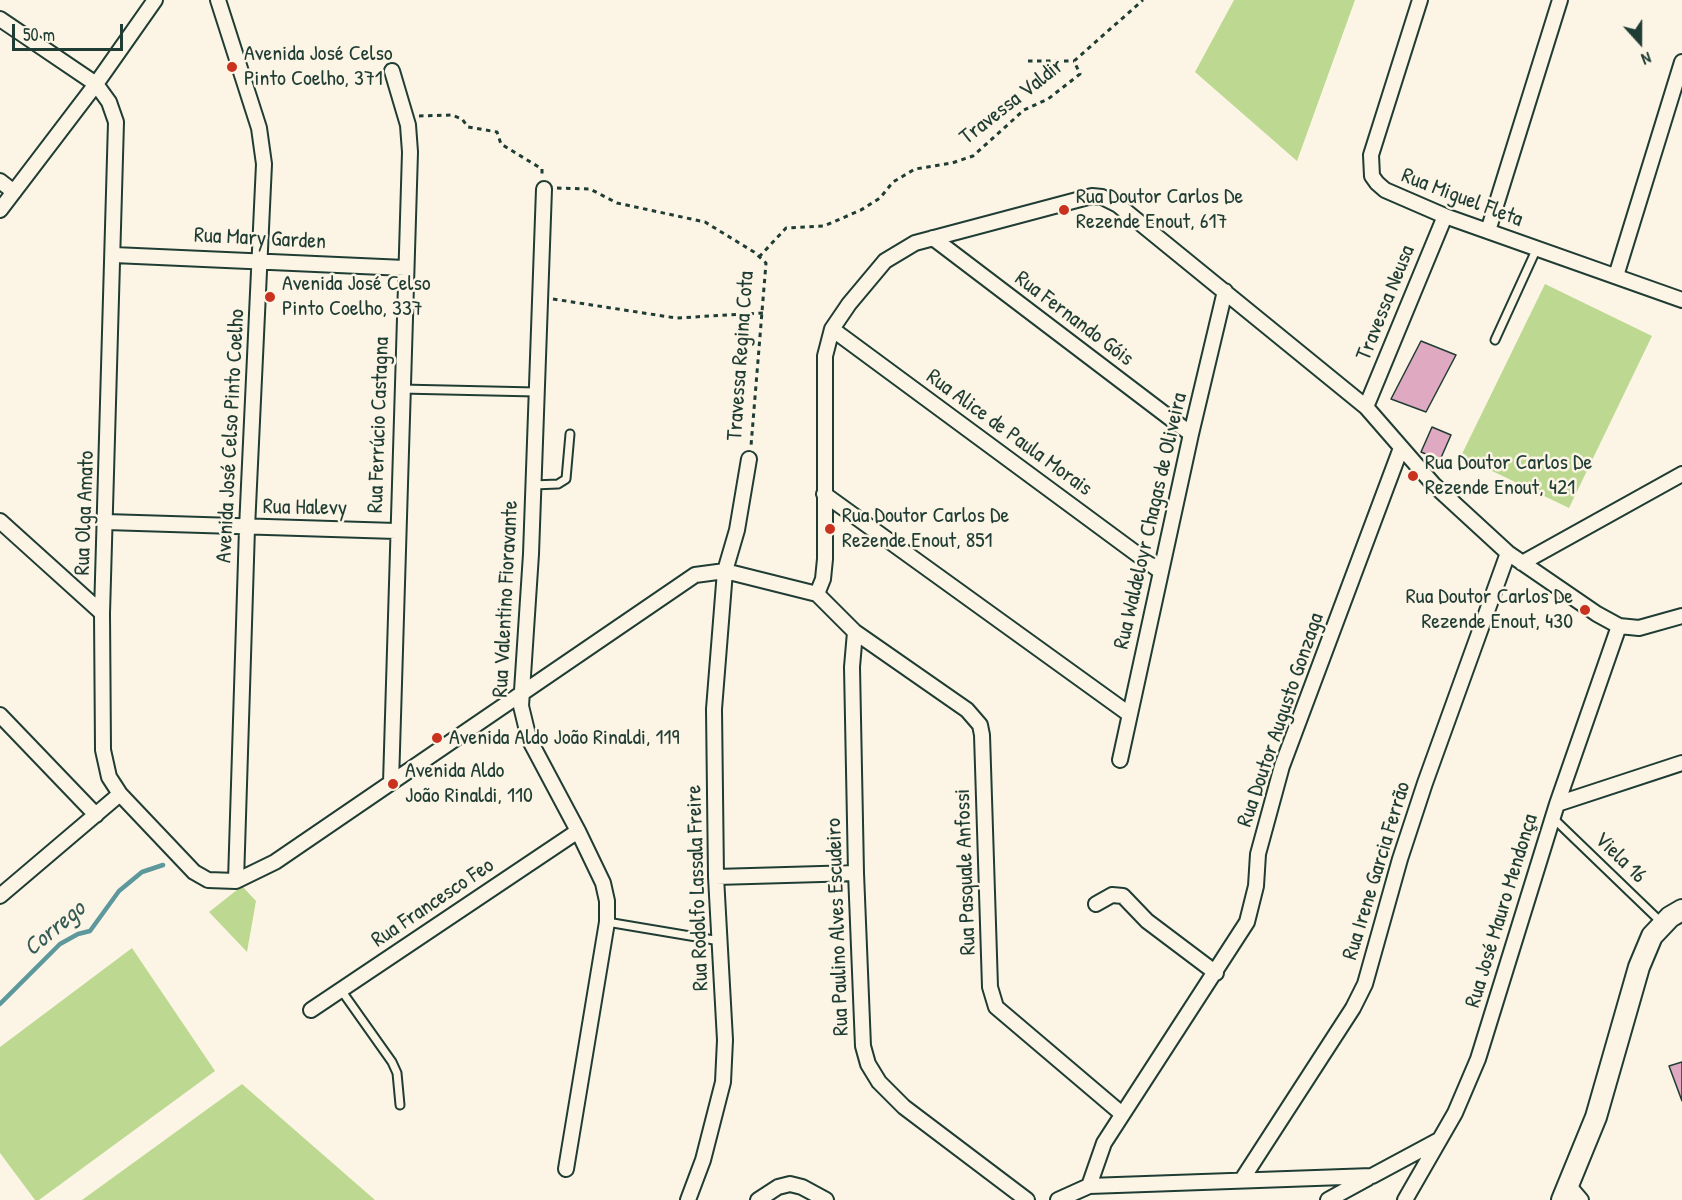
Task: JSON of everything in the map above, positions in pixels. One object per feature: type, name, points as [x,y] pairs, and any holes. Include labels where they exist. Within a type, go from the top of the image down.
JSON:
[{"type":"main road","points":[[1571,1195],[1639,967],[1652,936],[1662,923],[1682,910]]},
{"type":"street","points":[[0,210],[96,84],[155,0]]},
{"type":"street","name":"Avenida José Celso Pinto Coelho","points":[[218,0],[262,145],[261,260],[247,528],[236,881]]},
{"type":"street","name":"Rua Miguel Fleta","points":[[1420,0],[1371,155],[1371,168],[1377,183],[1385,190],[1445,216],[1682,300]]},
{"type":"street","points":[[1488,231],[1560,0]]},
{"type":"street","points":[[0,19],[96,84]]},
{"type":"street","points":[[1616,276],[1682,62]]},
{"type":"street","name":"Rua Ferrúcio Castagna","points":[[391,783],[396,531],[410,152],[406,117],[392,71]]},
{"type":"street","name":"Rua Olga Amato","points":[[96,84],[109,102],[116,122],[102,613],[103,750],[109,777],[120,794],[194,872],[208,880],[236,881]]},
{"type":"street","points":[[0,181],[14,192]]},
{"type":"street","name":"Rua Valentino Fioravante","points":[[543,189],[533,485],[521,706],[529,739],[603,883],[607,922],[566,1169]]},
{"type":"street","points":[[817,594],[825,573],[825,356],[832,329],[863,285],[885,261],[915,243],[1082,197],[1102,197],[1118,205],[1366,407],[1463,514],[1508,553],[1619,626],[1639,628],[1682,616]]},
{"type":"street","name":"Travessa Neusa","points":[[1366,407],[1445,216]]},
{"type":"street","name":"Rua Fernando Góis","points":[[933,238],[1191,434]]},
{"type":"street","name":"Rua Mary Garden","points":[[114,255],[405,268]]},
{"type":"street","name":"Rua Waldeloyr Chagas de Oliveira","points":[[1120,760],[1160,571],[1226,291]]},
{"type":"street","name":"Rua Alice de Paula Morais","points":[[832,329],[1160,571]]},
{"type":"street","name":"Rua Doutor Augusto Gonzaga","points":[[1089,1186],[1098,1156],[1122,1114],[1216,973],[1250,914],[1256,886],[1258,854],[1282,766],[1401,448]]},
{"type":"street","name":"Rua Rodolfo Lassala Freire","points":[[688,1200],[703,1160],[723,1082],[725,1040],[716,877],[714,709],[725,571],[737,530],[749,459]]},
{"type":"street","points":[[1522,563],[1682,474]]},
{"type":"street","points":[[824,494],[1129,714]]},
{"type":"street","points":[[0,521],[102,613]]},
{"type":"street","name":"Rua Halevy","points":[[106,522],[396,531]]},
{"type":"street","name":"Rua Irene Garcia Ferrão","points":[[1243,1178],[1353,1008],[1365,984],[1400,859],[1425,783],[1508,553]]},
{"type":"street","points":[[236,881],[275,862],[681,583],[701,573],[725,571],[817,594],[855,632]]},
{"type":"street","name":"Rua José Mauro Mendonça","points":[[1405,1200],[1469,1084],[1552,818],[1619,626]]},
{"type":"street","name":"Rua Paulino Alves Escudeiro","points":[[855,632],[852,677],[856,873],[863,1046],[873,1073],[904,1107],[1027,1200]]},
{"type":"street","name":"Rua Pasquale Anfossi","points":[[855,632],[968,710],[980,725],[990,987],[996,1006],[1122,1114]]},
{"type":"street","points":[[1,717],[96,815]]},
{"type":"street","points":[[1557,804],[1682,763]]},
{"type":"street","points":[[0,896],[120,794]]},
{"type":"street","name":"Rua Francesco Feo","points":[[311,1010],[578,831]]},
{"type":"street","points":[[716,877],[856,873]]},
{"type":"street","points":[[1096,904],[1112,895],[1124,896],[1147,921],[1216,973]]},
{"type":"street","points":[[1328,1200],[1439,1140]]},
{"type":"street","points":[[1058,1200],[1089,1186],[1243,1178],[1372,1176]]},
{"type":"street","points":[[758,1200],[778,1187],[790,1184],[802,1187],[826,1200]]},
{"type":"lane","points":[[1495,340],[1537,249]]},
{"type":"lane","points":[[401,389],[536,392]]},
{"type":"lane","points":[[533,485],[558,484],[566,480],[570,434]]},
{"type":"lane","name":"Viela 16","points":[[1552,818],[1662,923]]},
{"type":"lane","points":[[607,922],[720,941]]},
{"type":"lane","points":[[341,990],[392,1062],[396,1073],[400,1105]]},
{"type":"path","points":[[1074,61],[1143,0]]},
{"type":"path","name":"Travessa Valdir","points":[[759,257],[786,228],[824,226],[871,204],[880,198],[893,182],[915,169],[952,163],[973,156],[1024,110],[1048,99],[1080,74],[1074,61],[1028,61]]},
{"type":"path","points":[[406,117],[452,115],[462,119],[468,127],[497,132],[501,144],[542,169],[543,189],[590,189],[617,203],[705,222],[759,257]]},
{"type":"path","name":"Travessa Regina Cota","points":[[749,459],[766,263],[759,257]]},
{"type":"path","points":[[539,296],[676,318],[763,313]]},
{"type":"green space","points":[[1234,0],[1355,0],[1297,161],[1195,72]]},
{"type":"green space","points":[[1545,284],[1652,336],[1569,508],[1461,456]]},
{"type":"green space","points":[[242,886],[256,901],[247,952],[209,912]]},
{"type":"green space","points":[[132,948],[215,1071],[39,1200],[35,1200],[0,1153],[0,1047]]},
{"type":"green space","points":[[242,1084],[375,1200],[82,1200]]},
{"type":"building","points":[[1421,341],[1456,355],[1426,412],[1391,399]]},
{"type":"building","points":[[1432,427],[1451,435],[1440,460],[1421,452]]},
{"type":"building","points":[[1682,1062],[1682,1101],[1669,1066]]},
{"type":"waterway","name":"Corrego","points":[[0,1004],[60,944],[78,934],[90,931],[119,891],[142,872],[163,865]]},
{"type":"place","name":"Avenida José Celso Pinto Coelho, 371","points":[[232,67]]},
{"type":"place","name":"Rua Doutor Carlos De Rezende Enout, 617","points":[[1064,210]]},
{"type":"place","name":"Avenida José Celso Pinto Coelho, 337","points":[[270,297]]},
{"type":"place","name":"Rua Doutor Carlos De Rezende Enout, 421","points":[[1413,476]]},
{"type":"place","name":"Rua Doutor Carlos De Rezende Enout, 851","points":[[830,529]]},
{"type":"place","name":"Rua Doutor Carlos De Rezende Enout, 430","points":[[1585,610]]},
{"type":"place","name":"Avenida Aldo João Rinaldi, 119","points":[[437,738]]},
{"type":"place","name":"Avenida Aldo João Rinaldi, 110","points":[[393,784]]}]
